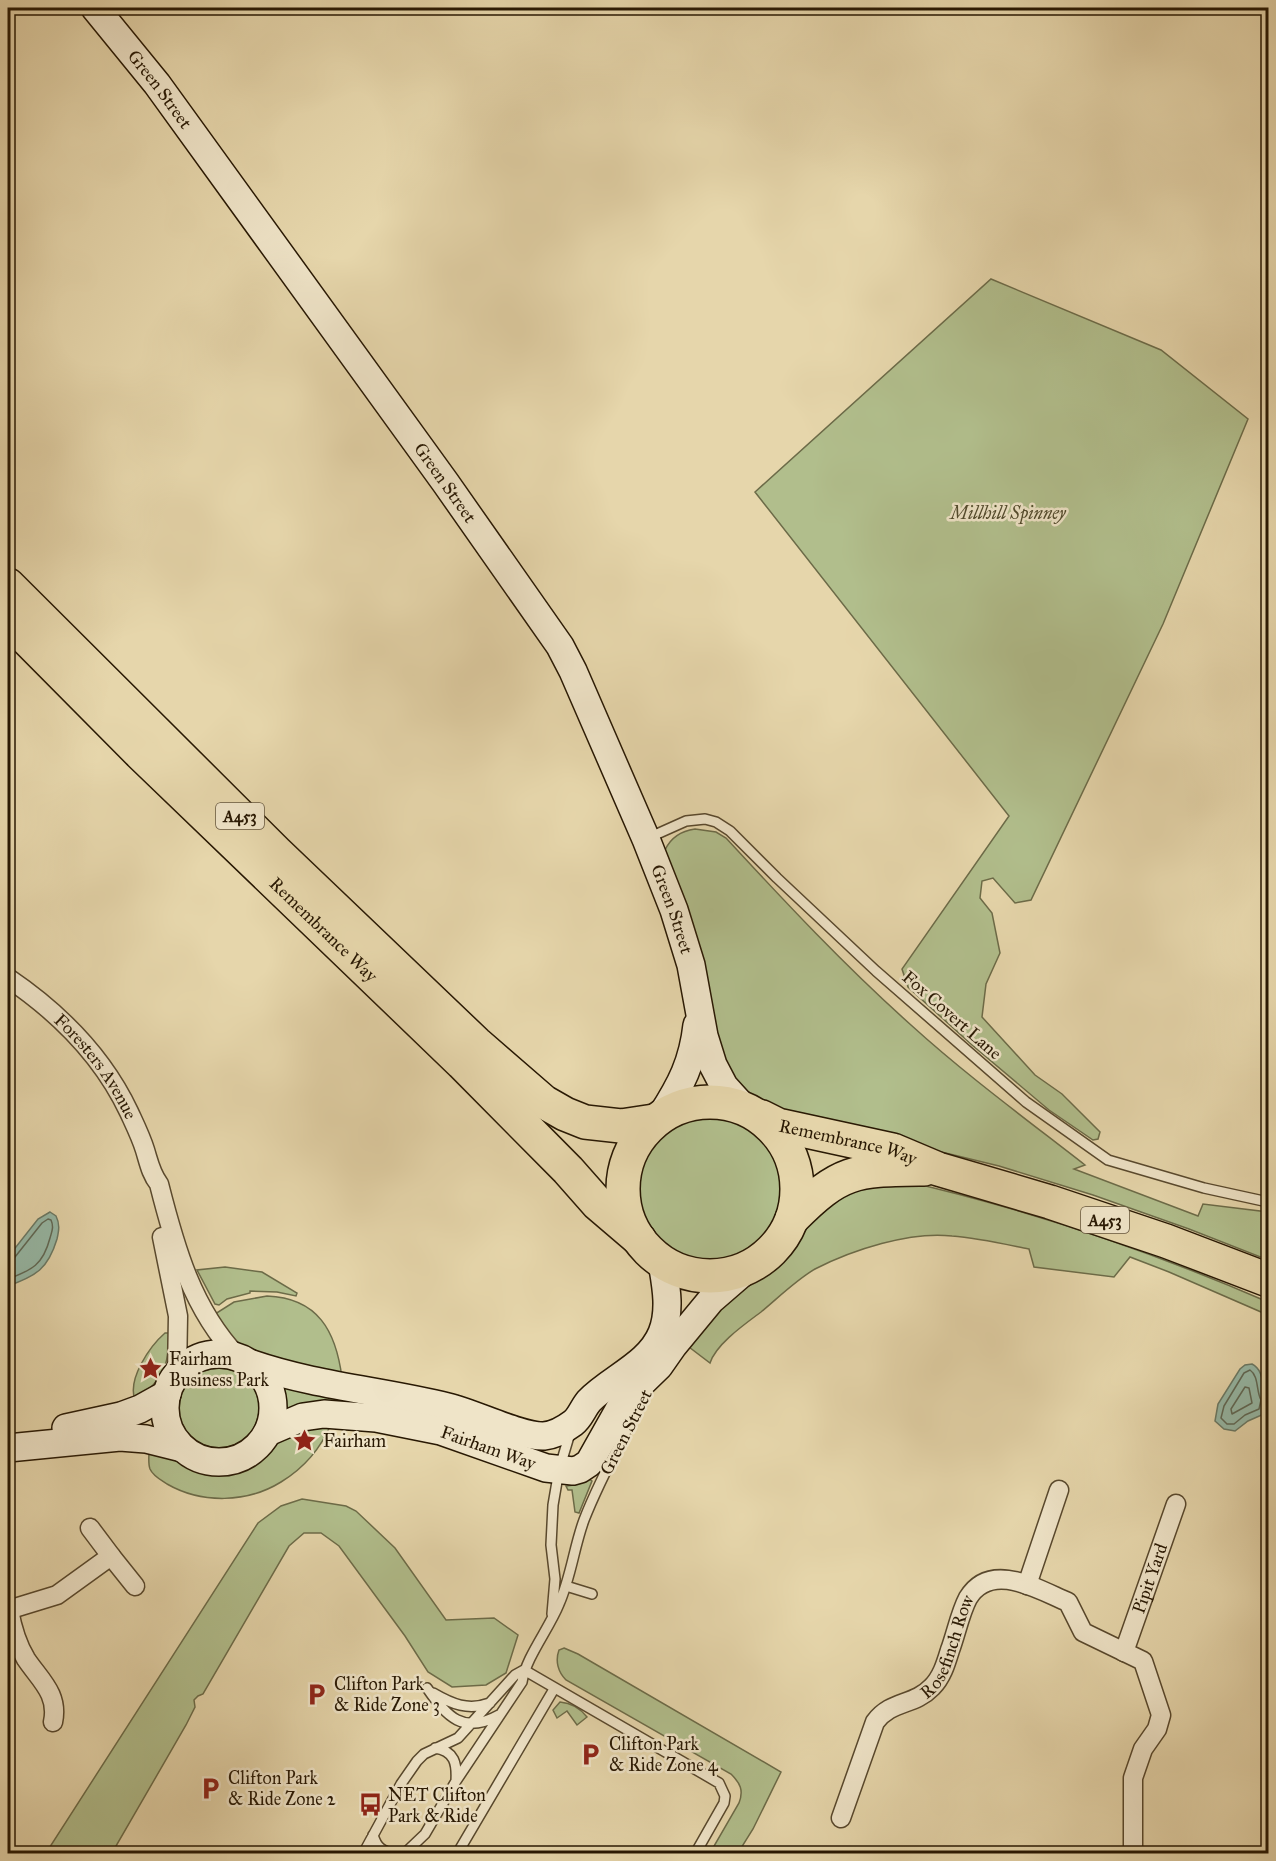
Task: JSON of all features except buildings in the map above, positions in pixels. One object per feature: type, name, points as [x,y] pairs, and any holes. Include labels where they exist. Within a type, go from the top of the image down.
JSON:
[{"type":"highway","name":"Remembrance Way","points":[[8,585],[276,852],[476,1043],[544,1102],[585,1122],[621,1126],[658,1119]]},
{"type":"highway","name":"Remembrance Way","points":[[8,620],[140,753],[462,1063],[568,1170],[598,1204],[650,1250]]},
{"type":"highway","points":[[710,1101],[728,1103],[751,1112],[776,1131],[789,1150],[796,1173],[797,1196],[792,1219],[785,1234],[775,1248],[762,1259],[748,1268],[726,1275],[704,1276],[682,1272],[650,1250],[627,1216],[623,1190],[626,1164],[637,1141],[658,1119],[676,1108],[710,1101]]},
{"type":"highway","name":"Remembrance Way","points":[[751,1112],[778,1125],[893,1150],[938,1169],[1060,1205],[1166,1241],[1269,1280]]},
{"type":"highway","name":"Remembrance Way","points":[[792,1219],[816,1194],[835,1181],[856,1173],[883,1169],[938,1169]]},
{"type":"street","name":"Green Street","points":[[95,8],[171,103],[445,482],[560,646],[646,838],[674,910],[691,965],[704,1036],[713,1065],[724,1086],[751,1112]]},
{"type":"street","name":"Foresters Avenue","points":[[8,978],[56,1015],[100,1066],[128,1110],[153,1176],[159,1184],[174,1242],[193,1291],[222,1341],[245,1360]]},
{"type":"street","name":"Green Street","points":[[658,1119],[680,1088],[691,1061],[699,1009]]},
{"type":"street","name":"Foresters Avenue","points":[[153,1176],[150,1186],[178,1316],[179,1351],[172,1384]]},
{"type":"street","name":"Green Street","points":[[575,1422],[589,1401],[645,1356],[661,1335],[668,1302],[650,1250]]},
{"type":"street","name":"Green Street","points":[[660,1366],[706,1307],[748,1268]]},
{"type":"street","points":[[211,1354],[225,1354],[245,1360],[260,1371],[271,1390],[274,1411],[268,1432],[256,1448],[239,1459],[229,1462],[219,1463],[200,1459],[182,1448],[146,1439],[120,1437],[8,1446],[21,1438],[121,1416],[140,1409],[172,1384],[193,1361],[211,1354]]},
{"type":"street","name":"Fairham Way","points":[[245,1360],[288,1376],[450,1407],[538,1436],[556,1433],[575,1422]]},
{"type":"street","name":"Fairham Way","points":[[268,1432],[303,1417],[324,1414],[376,1418],[441,1431],[532,1464],[559,1470],[580,1469],[589,1463],[626,1399],[660,1366]]},
{"type":"street","points":[[172,1384],[165,1406],[169,1429],[182,1448]]},
{"type":"street","points":[[1027,1585],[1059,1490]]},
{"type":"street","name":"Pipit Yard","points":[[1125,1652],[1176,1504]]},
{"type":"street","points":[[90,1528],[135,1586]]},
{"type":"street","points":[[53,1722],[55,1706],[53,1696],[26,1659],[18,1643],[8,1610],[57,1595],[111,1556]]},
{"type":"street","name":"Rosefinch Row","points":[[841,1818],[875,1722],[882,1712],[912,1701],[933,1687],[942,1673],[969,1597],[990,1580],[1002,1578],[1015,1580],[1068,1602],[1083,1632],[1143,1661],[1161,1715],[1156,1729],[1143,1749],[1133,1779],[1133,1854]]},
{"type":"lane","name":"Fox Covert Lane","points":[[646,838],[686,820],[705,819],[716,822],[738,838],[876,971],[1026,1102],[1108,1160],[1204,1188],[1269,1202]]},
{"type":"lane","name":"Green Street","points":[[524,1670],[551,1623],[566,1586],[583,1522],[595,1493],[660,1366]]},
{"type":"lane","name":"Green Street","points":[[551,1623],[555,1580],[551,1529],[554,1492],[575,1422]]},
{"type":"lane","points":[[566,1586],[592,1594]]},
{"type":"lane","points":[[524,1670],[701,1770],[719,1783],[725,1796],[724,1803],[695,1854]]},
{"type":"lane","points":[[363,1854],[401,1784],[417,1761],[424,1754],[458,1738],[515,1676],[524,1670]]},
{"type":"lane","points":[[373,1834],[376,1844],[382,1850],[401,1853],[425,1834],[456,1781],[522,1682],[524,1670]]},
{"type":"lane","points":[[492,1702],[479,1707],[468,1707],[446,1701],[427,1689],[447,1714],[461,1723],[473,1724],[491,1720],[501,1714]]},
{"type":"lane","points":[[457,1854],[554,1689]]},
{"type":"lane","points":[[435,1748],[444,1750],[454,1759],[457,1767],[456,1781]]},
{"type":"green space","name":"Millhill Spinney","points":[[991,279],[1161,350],[1248,419],[1163,624],[1031,900],[1015,903],[993,878],[982,881],[980,898],[992,913],[1000,953],[986,984],[982,1017],[1035,1075],[1062,1094],[1100,1132],[1098,1139],[1093,1140],[1049,1110],[908,987],[902,969],[1009,816],[755,492]]},
{"type":"green space","points":[[695,829],[716,832],[726,838],[839,957],[911,1025],[975,1079],[1085,1165],[1074,1169],[1198,1216],[1203,1204],[1268,1212],[1268,1260],[1093,1195],[999,1166],[818,1122],[749,1096],[721,1065],[665,850],[677,835]]},
{"type":"green space","points":[[708,1117],[736,1122],[760,1138],[776,1162],[781,1190],[776,1218],[760,1242],[736,1258],[708,1263],[680,1258],[656,1242],[640,1218],[635,1190],[640,1162],[656,1138],[680,1122]]},
{"type":"green space","points":[[896,1179],[991,1203],[1131,1248],[1268,1302],[1268,1315],[1130,1257],[1114,1277],[1034,1267],[1029,1249],[971,1238],[936,1235],[900,1239],[864,1249],[815,1269],[732,1335],[718,1349],[710,1363],[685,1344],[745,1285],[768,1271],[782,1258],[798,1237],[806,1220],[828,1198]]},
{"type":"green space","points":[[225,1267],[262,1272],[297,1293],[296,1296],[277,1292],[250,1291],[250,1293],[227,1299],[219,1305],[215,1304],[197,1270]]},
{"type":"green space","points":[[267,1296],[285,1298],[312,1310],[329,1332],[335,1346],[342,1378],[299,1368],[255,1352],[232,1337],[215,1314],[234,1302]]},
{"type":"green space","points":[[165,1333],[170,1333],[163,1372],[153,1386],[135,1400],[134,1382],[141,1364]]},
{"type":"green space","points":[[211,1368],[227,1368],[248,1379],[259,1400],[259,1416],[248,1437],[227,1448],[211,1448],[197,1442],[185,1430],[179,1416],[179,1400],[185,1386],[197,1374]]},
{"type":"green space","points":[[286,1385],[532,1445],[529,1454],[286,1410],[283,1389]]},
{"type":"green space","points":[[331,1424],[317,1449],[304,1464],[281,1482],[254,1494],[224,1498],[195,1495],[167,1484],[155,1476],[149,1467],[149,1451],[177,1460],[203,1473],[226,1474],[242,1470],[257,1462],[282,1438],[294,1431]]},
{"type":"green space","points":[[589,1479],[592,1481],[579,1513],[575,1512],[572,1490],[568,1490],[566,1486]]},
{"type":"green space","points":[[302,1499],[346,1506],[356,1511],[395,1548],[446,1620],[494,1618],[518,1635],[506,1673],[486,1685],[452,1687],[428,1672],[405,1636],[339,1546],[321,1533],[304,1533],[289,1546],[203,1694],[194,1700],[195,1707],[186,1725],[112,1853],[46,1853],[258,1523],[281,1506]]},
{"type":"green space","points":[[564,1648],[781,1772],[753,1829],[738,1853],[710,1853],[739,1803],[741,1790],[734,1777],[566,1680],[557,1662],[559,1650]]},
{"type":"green space","points":[[560,1702],[575,1706],[587,1717],[577,1725],[567,1711],[557,1718],[553,1710]]},
{"type":"water","points":[[50,1212],[56,1216],[59,1227],[49,1258],[33,1275],[8,1286],[8,1257],[38,1219]]},
{"type":"water","points":[[1252,1364],[1261,1375],[1267,1399],[1264,1414],[1248,1421],[1235,1431],[1224,1429],[1215,1421],[1218,1404],[1240,1369]]},
{"type":"place","name":"Fairham Business Park","points":[[151,1369]]},
{"type":"place","name":"Fairham","points":[[305,1441]]},
{"type":"place","name":"Clifton Park & Ride Zone 3","points":[[316,1694]]},
{"type":"place","name":"Clifton Park & Ride Zone 4","points":[[591,1754]]},
{"type":"place","name":"Clifton Park & Ride Zone 2","points":[[210,1788]]},
{"type":"place","name":"NET Clifton Park & Ride","points":[[370,1805]]}]
